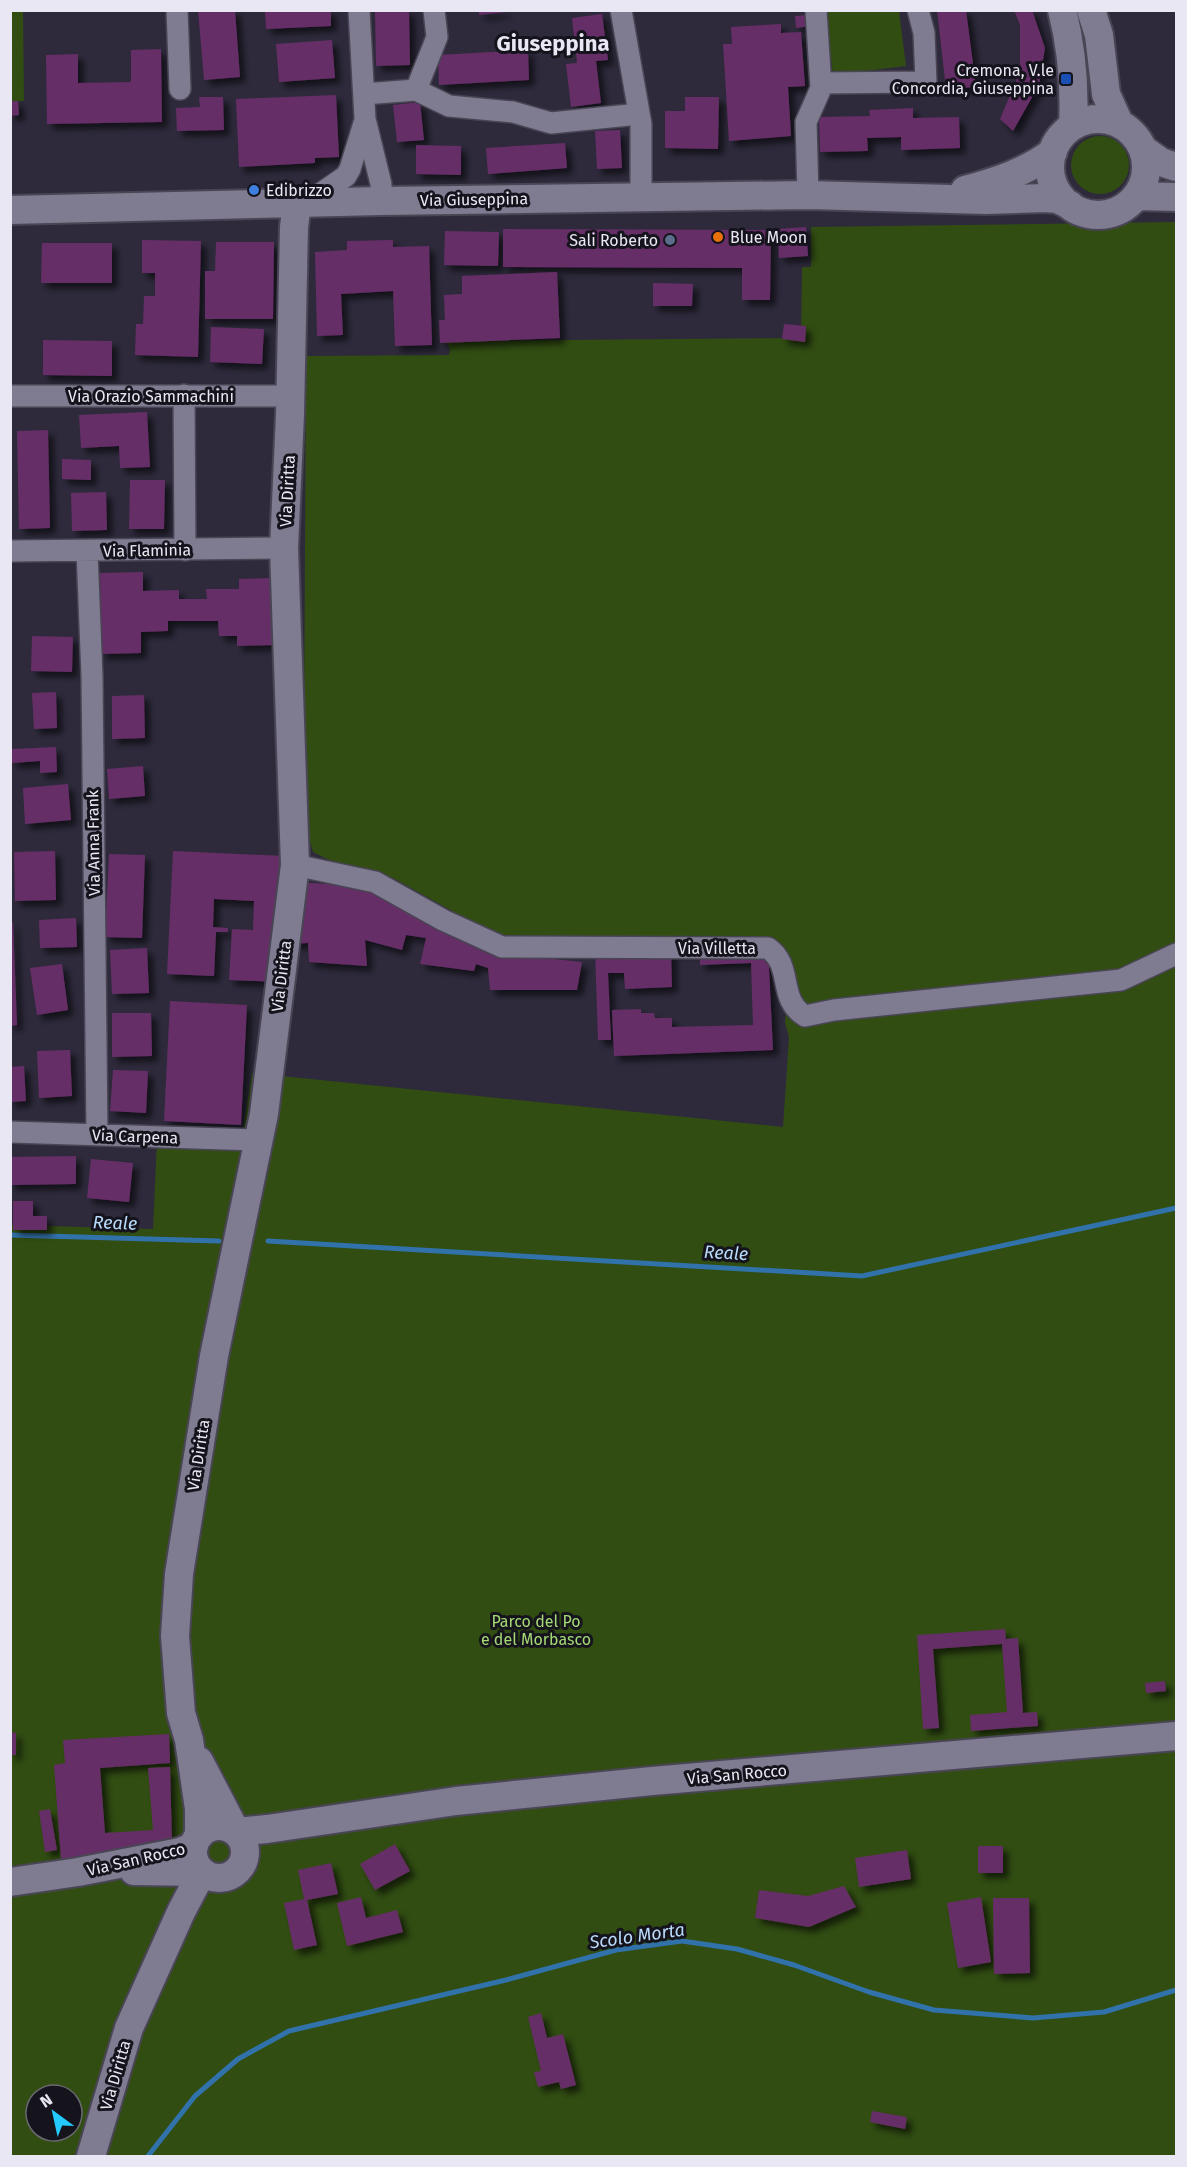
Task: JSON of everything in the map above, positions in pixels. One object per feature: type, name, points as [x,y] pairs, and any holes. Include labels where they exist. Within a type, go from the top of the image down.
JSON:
[{"type":"main road","points":[[1062,10],[1072,64],[1074,95],[1072,126],[1087,120],[1103,119],[1119,123],[1130,130],[1144,150],[1147,166],[1144,182],[1136,196],[1176,197]]},
{"type":"main road","points":[[1091,10],[1099,35],[1106,94],[1119,123]]},
{"type":"main road","name":"Via Giuseppina","points":[[937,197],[1012,176],[1034,165],[1053,152],[1060,137],[1072,126]]},
{"type":"main road","points":[[1144,150],[1161,162],[1176,167]]},
{"type":"main road","points":[[1053,152],[1050,166],[1053,181],[1059,195],[1070,205]]},
{"type":"main road","name":"Via Giuseppina","points":[[10,210],[381,201],[808,195],[986,200],[1044,198],[1057,199],[1083,212],[1098,215],[1126,206],[1136,196]]},
{"type":"main road","name":"Via Diritta","points":[[143,1994],[205,1858],[189,1740],[181,1713],[175,1636],[179,1574],[214,1356],[264,1114],[295,865],[284,548],[291,396],[294,227],[302,203]]},
{"type":"main road","name":"Via San Rocco","points":[[205,1858],[205,1830],[220,1826],[240,1841],[299,1824],[479,1798],[1176,1736]]},
{"type":"main road","name":"Via Diritta","points":[[189,1740],[240,1841]]},
{"type":"main road","points":[[205,1858],[240,1867],[240,1841]]},
{"type":"main road","name":"Via San Rocco","points":[[10,1882],[78,1872],[180,1852],[205,1858]]},
{"type":"main road","name":"Via Diritta","points":[[91,2157],[129,2028],[205,1858]]},
{"type":"main road","name":"Via San Rocco","points":[[78,1872],[134,1871],[205,1858]]},
{"type":"main road","name":"Via San Rocco","points":[[134,1871],[152,1882],[165,1894],[176,1923]]},
{"type":"street","points":[[177,10],[180,89]]},
{"type":"street","points":[[359,10],[365,119],[381,184],[381,201]]},
{"type":"street","points":[[416,90],[437,37],[434,10]]},
{"type":"street","points":[[621,10],[641,124],[641,197]]},
{"type":"street","points":[[808,195],[806,122],[821,88],[816,10]]},
{"type":"street","points":[[821,83],[926,82],[924,33],[918,10]]},
{"type":"street","points":[[364,94],[416,90],[449,106],[513,112],[551,123],[639,114]]},
{"type":"street","points":[[302,203],[346,176],[365,119]]},
{"type":"street","points":[[184,395],[185,550]]},
{"type":"street","name":"Via Orazio Sammachini","points":[[10,396],[291,396]]},
{"type":"street","name":"Via Flaminia","points":[[10,551],[284,548]]},
{"type":"street","name":"Via Anna Frank","points":[[87,551],[92,676],[97,1135]]},
{"type":"street","name":"Via Villetta","points":[[295,865],[375,882],[443,920],[502,947],[768,948],[779,958],[789,1000],[796,1011],[805,1016],[834,1010],[1121,980],[1176,954]]},
{"type":"street","name":"Via Carpena","points":[[10,1132],[259,1140]]},
{"type":"green space","points":[[10,11],[23,11],[24,101],[11,101]]},
{"type":"green space","points":[[825,11],[899,11],[906,66],[833,75]]},
{"type":"green space","points":[[1100,136],[1116,141],[1124,149],[1129,165],[1124,181],[1116,189],[1100,194],[1084,189],[1076,181],[1071,165],[1076,149],[1084,141]]},
{"type":"green space","name":"Parco del Po e del Morbasco","points":[[1176,222],[1176,2156],[11,2156],[11,1225],[153,1229],[157,1140],[241,1143],[252,1073],[783,1127],[789,1037],[785,1023],[790,961],[774,944],[589,936],[499,937],[393,878],[329,860],[313,852],[307,832],[304,735],[306,356],[449,355],[450,349],[446,341],[801,338],[802,267],[811,267],[811,227]]},
{"type":"building","points":[[198,10],[235,10],[240,77],[204,80]]},
{"type":"building","points":[[265,10],[331,10],[331,26],[266,29]]},
{"type":"building","points":[[409,10],[410,65],[376,66],[375,11]]},
{"type":"building","points":[[479,10],[506,10],[506,12],[479,15]]},
{"type":"building","points":[[937,10],[966,10],[976,87],[946,89]]},
{"type":"building","points":[[1014,10],[1032,10],[1045,48],[1039,85],[1013,131],[1000,119],[1020,72],[1020,25]]},
{"type":"building","points":[[602,14],[608,60],[596,61],[601,103],[571,107],[566,64],[577,63],[572,18]]},
{"type":"building","points":[[809,15],[811,26],[796,28],[795,16]]},
{"type":"building","points":[[781,24],[781,33],[801,32],[805,86],[788,87],[791,136],[729,141],[723,44],[732,44],[731,27]]},
{"type":"building","points":[[332,40],[335,78],[279,82],[276,44]]},
{"type":"building","points":[[161,49],[162,122],[47,124],[46,55],[78,54],[78,83],[131,82],[131,50]]},
{"type":"building","points":[[528,50],[529,80],[439,85],[438,55]]},
{"type":"building","points":[[336,95],[339,157],[315,158],[315,163],[239,167],[236,99]]},
{"type":"building","points":[[199,97],[223,97],[224,130],[177,131],[176,108],[200,107]]},
{"type":"building","points":[[685,97],[719,97],[718,149],[665,148],[665,111],[685,111]]},
{"type":"building","points":[[10,101],[18,101],[19,115],[10,116]]},
{"type":"building","points":[[420,102],[424,140],[397,142],[393,105]]},
{"type":"building","points":[[913,108],[913,118],[959,117],[960,148],[901,150],[901,137],[867,138],[868,151],[820,152],[819,117],[870,116],[869,110]]},
{"type":"building","points":[[620,130],[622,168],[597,169],[595,131]]},
{"type":"building","points":[[565,143],[567,168],[488,174],[486,148]]},
{"type":"building","points":[[416,145],[461,146],[461,175],[416,174]]},
{"type":"building","points":[[806,227],[808,256],[779,258],[778,229]]},
{"type":"building","points":[[503,229],[771,230],[770,300],[742,300],[742,268],[503,267]]},
{"type":"building","points":[[445,231],[499,232],[498,266],[444,265]]},
{"type":"building","points":[[142,240],[201,241],[198,357],[135,355],[136,324],[143,324],[144,296],[155,296],[155,273],[142,273]]},
{"type":"building","points":[[393,240],[393,247],[429,246],[432,345],[395,346],[393,291],[341,294],[343,335],[317,336],[315,252],[347,250],[347,241]]},
{"type":"building","points":[[216,242],[274,242],[273,319],[205,319],[205,271],[215,271]]},
{"type":"building","points":[[42,243],[112,243],[112,283],[41,283]]},
{"type":"building","points":[[557,272],[560,338],[440,343],[439,320],[445,320],[444,295],[462,294],[462,276]]},
{"type":"building","points":[[653,283],[693,284],[692,306],[653,306]]},
{"type":"building","points":[[784,324],[806,326],[805,342],[782,339]]},
{"type":"building","points":[[211,327],[264,329],[262,364],[210,362]]},
{"type":"building","points":[[43,340],[112,341],[112,376],[43,375]]},
{"type":"building","points":[[147,412],[150,467],[120,468],[119,446],[81,448],[79,415]]},
{"type":"building","points":[[48,430],[50,528],[19,529],[17,431]]},
{"type":"building","points":[[62,459],[91,460],[91,480],[62,479]]},
{"type":"building","points":[[130,480],[165,480],[164,529],[129,529]]},
{"type":"building","points":[[106,492],[107,530],[72,531],[71,493]]},
{"type":"building","points":[[143,572],[143,591],[179,590],[179,599],[207,599],[206,589],[239,589],[239,579],[273,578],[274,645],[237,646],[237,636],[219,636],[218,621],[168,621],[168,631],[141,632],[141,653],[101,654],[100,573]]},
{"type":"building","points":[[32,636],[73,637],[72,672],[31,671]]},
{"type":"building","points":[[56,692],[57,728],[34,729],[32,693]]},
{"type":"building","points":[[144,695],[145,738],[112,739],[112,696]]},
{"type":"building","points":[[56,747],[57,772],[40,773],[40,761],[12,763],[12,749]]},
{"type":"building","points":[[143,766],[145,796],[109,799],[107,769]]},
{"type":"building","points":[[68,784],[71,820],[25,824],[23,788]]},
{"type":"building","points":[[55,851],[56,900],[15,901],[14,852]]},
{"type":"building","points":[[173,851],[286,856],[280,982],[229,980],[232,929],[253,930],[254,901],[214,899],[213,927],[228,928],[228,932],[216,932],[214,976],[167,974]]},
{"type":"building","points":[[109,854],[145,855],[142,938],[105,937]]},
{"type":"building","points":[[296,882],[371,887],[498,953],[582,962],[577,990],[490,990],[488,968],[476,964],[474,971],[420,964],[426,938],[406,935],[402,950],[365,940],[367,966],[309,962],[308,943],[289,944]]},
{"type":"building","points":[[76,918],[77,947],[40,948],[39,920]]},
{"type":"building","points":[[13,922],[17,1025],[10,1026],[10,923]]},
{"type":"building","points":[[147,948],[149,993],[112,994],[110,950]]},
{"type":"building","points":[[768,948],[773,1050],[614,1056],[612,1010],[641,1009],[641,1013],[654,1013],[655,1018],[672,1018],[672,1027],[753,1025],[751,963],[700,965],[700,951],[671,952],[672,987],[625,989],[624,973],[608,973],[611,1040],[598,1040],[595,950]]},
{"type":"building","points":[[62,964],[68,1010],[37,1015],[30,968]]},
{"type":"building","points":[[170,1001],[247,1005],[241,1125],[164,1121]]},
{"type":"building","points":[[112,1013],[151,1013],[152,1056],[112,1057]]},
{"type":"building","points":[[70,1050],[72,1096],[39,1098],[37,1051]]},
{"type":"building","points":[[24,1066],[26,1101],[10,1102],[10,1067]]},
{"type":"building","points":[[113,1070],[148,1071],[146,1113],[110,1111]]},
{"type":"building","points":[[76,1156],[76,1184],[10,1185],[10,1157]]},
{"type":"building","points":[[91,1159],[133,1163],[129,1202],[87,1198]]},
{"type":"building","points":[[13,1201],[33,1201],[33,1216],[47,1216],[47,1230],[13,1230]]},
{"type":"building","points":[[1005,1629],[1006,1639],[1018,1638],[1023,1713],[1037,1712],[1038,1726],[971,1731],[970,1715],[1007,1712],[1002,1644],[933,1649],[939,1728],[923,1729],[917,1635]]},
{"type":"building","points":[[1165,1681],[1166,1691],[1146,1693],[1145,1683]]},
{"type":"building","points":[[10,1732],[16,1733],[16,1755],[10,1755]]},
{"type":"building","points":[[169,1734],[170,1763],[100,1768],[105,1833],[153,1830],[148,1768],[170,1767],[172,1844],[61,1859],[54,1765],[65,1763],[63,1740]]},
{"type":"building","points":[[50,1809],[57,1850],[45,1852],[39,1811]]},
{"type":"building","points":[[395,1844],[410,1871],[375,1890],[360,1864]]},
{"type":"building","points":[[978,1846],[1003,1846],[1003,1873],[978,1873]]},
{"type":"building","points":[[907,1850],[911,1879],[859,1887],[855,1858]]},
{"type":"building","points":[[331,1863],[338,1894],[307,1900],[317,1945],[294,1950],[284,1903],[304,1899],[298,1870]]},
{"type":"building","points":[[844,1886],[856,1907],[809,1927],[755,1918],[759,1890],[808,1896]]},
{"type":"building","points":[[361,1897],[366,1918],[397,1910],[403,1932],[347,1946],[337,1903]]},
{"type":"building","points":[[981,1897],[991,1962],[958,1968],[947,1903]]},
{"type":"building","points":[[993,1898],[1029,1898],[1030,1973],[994,1974]]},
{"type":"building","points":[[541,2013],[547,2038],[563,2034],[576,2085],[561,2089],[559,2082],[538,2087],[534,2072],[541,2071],[528,2017]]},
{"type":"building","points":[[872,2111],[907,2117],[905,2129],[870,2122]]},
{"type":"waterway","name":"Reale","points":[[268,1241],[862,1276],[1176,1208]]},
{"type":"waterway","name":"Reale","points":[[10,1235],[219,1241]]},
{"type":"waterway","name":"Scolo Morta","points":[[148,2156],[195,2096],[238,2059],[289,2031],[506,1980],[616,1950],[682,1941],[737,1949],[794,1965],[869,1992],[934,2010],[1033,2018],[1104,2012],[1176,1990]]},
{"type":"place","name":"Cremona, V.le Concordia, Giuseppina","points":[[1066,79]]},
{"type":"place","name":"Edibrizzo","points":[[254,190]]},
{"type":"place","name":"Blue Moon","points":[[718,237]]},
{"type":"place","name":"Sali Roberto","points":[[670,240]]},
{"type":"district","name":"Giuseppina","points":[[553,43]]}]
